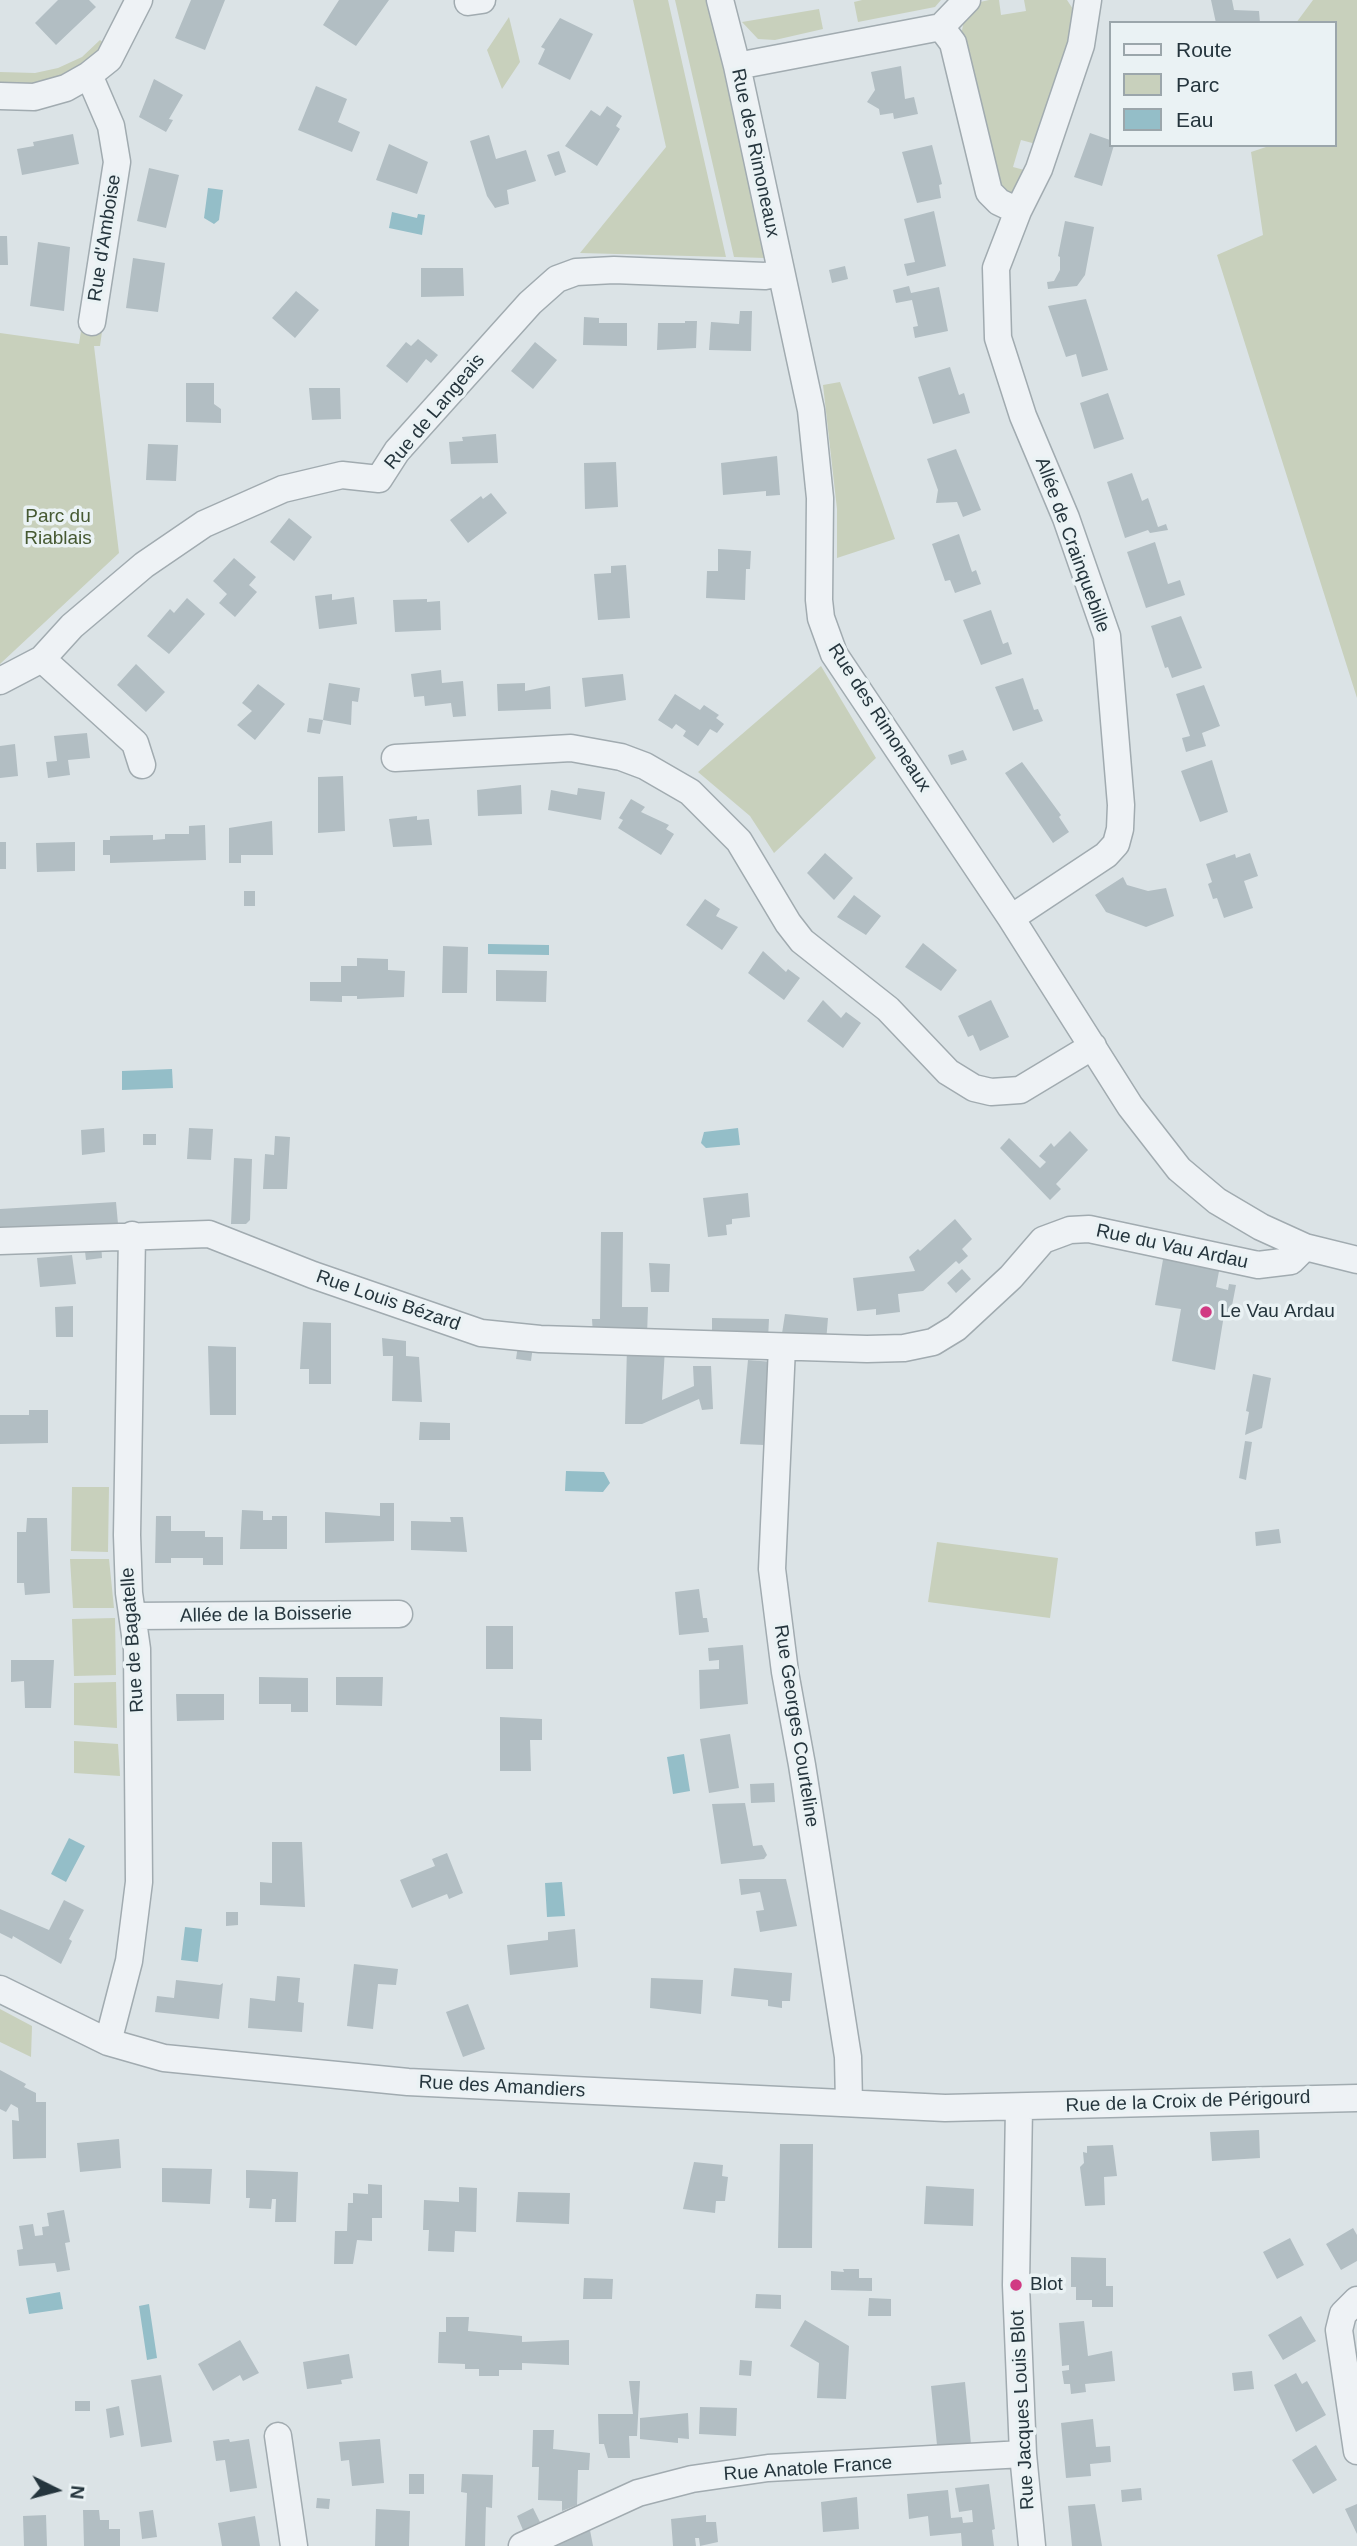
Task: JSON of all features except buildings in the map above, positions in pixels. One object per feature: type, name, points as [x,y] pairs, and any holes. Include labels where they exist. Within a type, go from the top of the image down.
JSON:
[{"type":"street","points":[[0,96],[34,97],[66,88],[89,75],[109,59],[139,0]]},
{"type":"street","name":"Rue des Rimoneaux","points":[[720,0],[737,66],[805,383],[816,451],[821,618],[834,654],[1011,919],[1130,1106],[1179,1170],[1217,1202],[1305,1247],[1357,1260]]},
{"type":"street","points":[[737,66],[941,27],[967,0]]},
{"type":"street","name":"Allée de Crainquebille","points":[[1011,919],[1106,855],[1116,844],[1121,805],[1107,636],[1066,518],[1023,416],[998,338],[996,268],[1038,169],[1082,44],[1088,0]]},
{"type":"street","points":[[941,27],[953,43],[989,192],[999,202],[1018,211]]},
{"type":"street","name":"Rue d'Amboise","points":[[89,75],[111,126],[117,162],[92,322]]},
{"type":"street","name":"Rue de Langeais","points":[[0,681],[42,659],[72,626],[128,578],[204,524],[283,489],[342,475],[379,479],[397,452],[530,303],[556,279],[576,272],[614,270],[765,276],[780,273]]},
{"type":"street","points":[[42,659],[135,743],[142,765]]},
{"type":"street","points":[[396,758],[571,748],[621,757],[645,766],[690,792],[740,841],[788,923],[802,941],[888,1009],[948,1072],[974,1088],[991,1093],[1020,1090],[1093,1046]]},
{"type":"street","name":"Rue du Vau Ardau","points":[[782,1348],[904,1348],[933,1342],[956,1328],[1002,1286],[1043,1240],[1070,1230],[1089,1229],[1258,1265],[1291,1261],[1305,1247]]},
{"type":"street","name":"Rue Louis Bézard","points":[[0,1241],[209,1234],[313,1275],[481,1333],[540,1339],[782,1348]]},
{"type":"street","name":"Rue de Bagatelle","points":[[108,2042],[129,1961],[139,1882],[137,1649],[128,1593],[127,1535],[132,1235]]},
{"type":"street","name":"Rue Georges Courteline","points":[[782,1348],[772,1569],[785,1672],[846,2047],[849,2104]]},
{"type":"street","name":"Allée de la Boisserie","points":[[133,1616],[399,1614]]},
{"type":"street","name":"Rue des Amandiers","points":[[0,1989],[108,2042],[164,2058],[408,2082],[946,2108],[1019,2107]]},
{"type":"street","name":"Rue de la Croix de Périgourd","points":[[1019,2107],[1357,2098]]},
{"type":"street","name":"Rue Jacques Louis Blot","points":[[1019,2107],[1016,2285],[1023,2454],[1032,2546]]},
{"type":"street","points":[[1357,2300],[1343,2314],[1339,2330],[1357,2451]]},
{"type":"street","points":[[278,2436],[294,2546]]},
{"type":"street","name":"Rue Anatole France","points":[[522,2546],[638,2493],[692,2479],[768,2468],[1023,2454]]},
{"type":"green space","points":[[633,0],[668,0],[726,257],[580,253],[666,147]]},
{"type":"green space","points":[[675,0],[708,0],[765,258],[734,257]]},
{"type":"green space","points":[[941,0],[935,7],[858,22],[854,2]]},
{"type":"green space","points":[[999,0],[1001,15],[1026,11],[1024,0],[1067,0],[1077,15],[1036,144],[1021,140],[1013,167],[1028,171],[1013,198],[994,187],[961,36],[965,14],[980,2]]},
{"type":"green space","points":[[1313,0],[1357,0],[1357,698],[1217,255],[1263,235],[1251,152],[1266,147],[1336,147],[1336,21],[1297,21]]},
{"type":"green space","points":[[819,9],[823,29],[775,40],[758,39],[742,22]]},
{"type":"green space","points":[[509,17],[520,62],[502,89],[487,50]]},
{"type":"green space","points":[[100,40],[108,46],[102,53],[45,85],[0,86],[0,72],[35,73],[58,68],[82,57]]},
{"type":"green space","name":"Parc du Riablais","points":[[86,299],[106,303],[100,346],[94,346],[119,553],[0,664],[0,333],[79,344]]},
{"type":"green space","points":[[840,382],[895,539],[837,558],[837,509],[823,385]]},
{"type":"green space","points":[[821,666],[876,758],[774,853],[750,816],[698,772]]},
{"type":"green space","points":[[72,1487],[109,1487],[108,1552],[71,1551]]},
{"type":"green space","points":[[937,1542],[1058,1558],[1050,1618],[928,1602]]},
{"type":"green space","points":[[70,1559],[109,1559],[114,1608],[73,1608]]},
{"type":"green space","points":[[115,1618],[116,1675],[74,1676],[72,1619]]},
{"type":"green space","points":[[116,1682],[117,1728],[74,1725],[74,1683]]},
{"type":"green space","points":[[74,1741],[118,1744],[120,1776],[74,1773]]},
{"type":"green space","points":[[0,2009],[32,2026],[31,2057],[0,2042]]},
{"type":"water","points":[[208,188],[223,190],[219,220],[214,224],[204,218]]},
{"type":"water","points":[[392,212],[417,218],[418,214],[425,215],[422,235],[389,228]]},
{"type":"water","points":[[488,944],[549,945],[549,955],[488,954]]},
{"type":"water","points":[[172,1069],[173,1088],[122,1090],[122,1071]]},
{"type":"water","points":[[738,1128],[740,1145],[706,1148],[701,1143],[704,1132]]},
{"type":"water","points":[[566,1471],[604,1472],[610,1483],[603,1492],[565,1491]]},
{"type":"water","points":[[684,1754],[690,1791],[673,1794],[667,1757]]},
{"type":"water","points":[[69,1838],[85,1846],[66,1882],[51,1874]]},
{"type":"water","points":[[562,1882],[565,1916],[547,1917],[545,1883]]},
{"type":"water","points":[[185,1927],[202,1929],[198,1962],[181,1960]]},
{"type":"water","points":[[60,2292],[63,2309],[29,2314],[26,2298]]},
{"type":"water","points":[[149,2304],[157,2358],[147,2360],[139,2306]]},
{"type":"place","name":"Le Vau Ardau","points":[[1206,1312]]},
{"type":"place","name":"Blot","points":[[1016,2285]]}]
